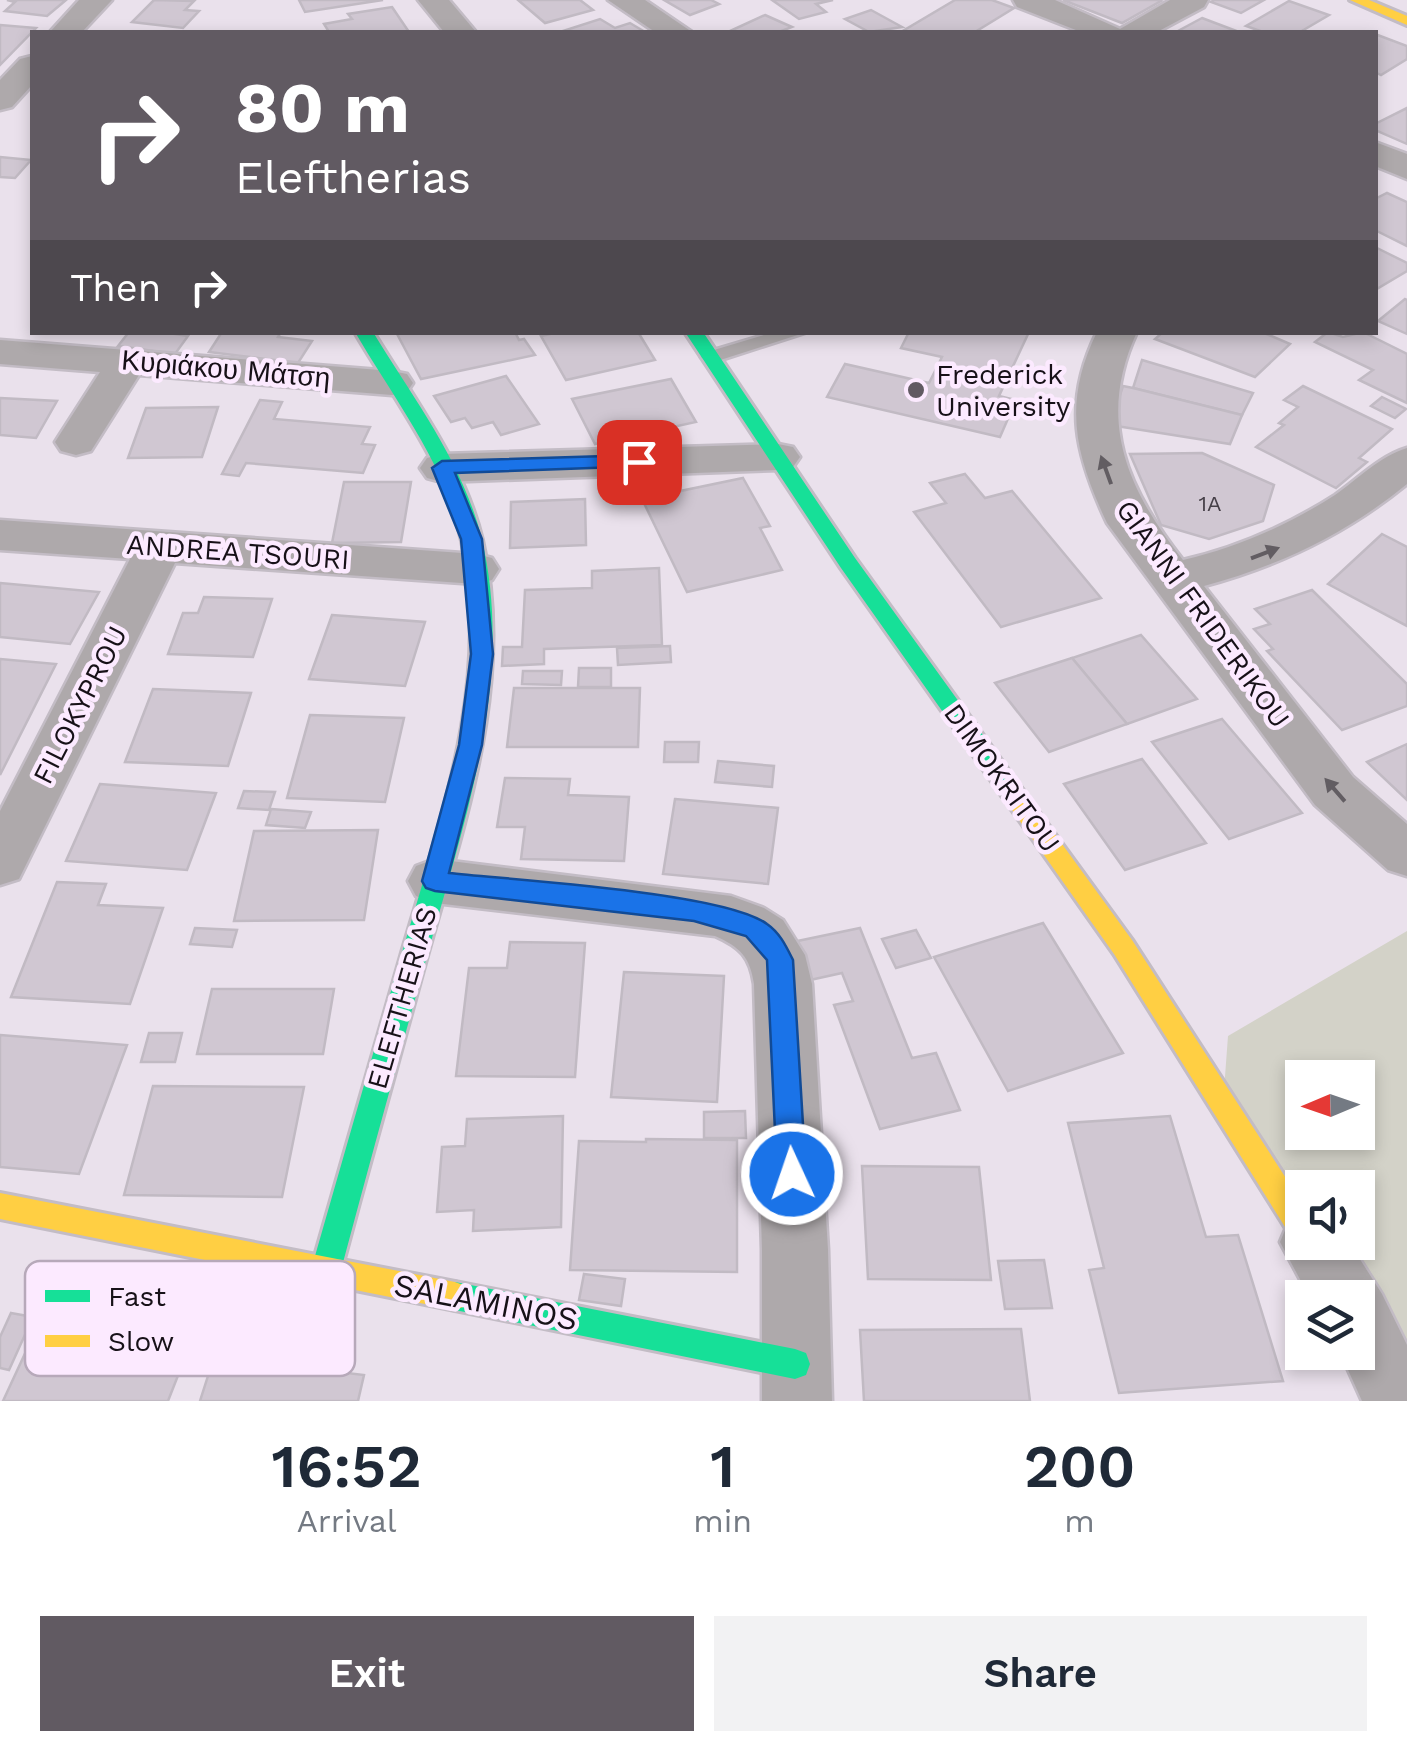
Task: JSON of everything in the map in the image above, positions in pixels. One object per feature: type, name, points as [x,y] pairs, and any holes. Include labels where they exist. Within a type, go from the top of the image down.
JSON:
[{"type":"street","points":[[67,30],[97,0]]},
{"type":"street","points":[[433,0],[458,30]]},
{"type":"street","points":[[623,0],[673,30]]},
{"type":"street","points":[[1028,0],[1102,30]]},
{"type":"street","points":[[1138,30],[1193,0]]},
{"type":"street","points":[[1357,0],[1407,21]]},
{"type":"street","points":[[13,96],[30,69]]},
{"type":"street","points":[[1378,154],[1407,168]]},
{"type":"street","name":"ELEFTHERIAS","points":[[329,1261],[456,805],[478,700],[482,654],[472,539],[442,468],[366,335]]},
{"type":"street","name":"DIMOKRITOU","points":[[696,335],[848,563],[1123,947],[1285,1201]]},
{"type":"street","name":"GIANNI FRIDERIKOU","points":[[1115,335],[1096,388],[1099,449],[1130,522],[1334,791],[1407,856]]},
{"type":"street","name":"Κυριάκου Μάτση","points":[[29,346],[127,361],[392,383]]},
{"type":"street","points":[[76,442],[127,361]]},
{"type":"street","points":[[442,468],[778,456]]},
{"type":"street","points":[[1171,578],[1242,561],[1296,540],[1350,506],[1407,462]]},
{"type":"street","name":"ANDREA TSOURI","points":[[0,535],[476,569]]},
{"type":"street","name":"FILOKYPROU","points":[[0,864],[160,546]]},
{"type":"street","points":[[435,881],[716,914],[755,928],[772,945],[780,960],[783,984],[796,1382]]},
{"type":"street","name":"SALAMINOS","points":[[0,1206],[280,1261]]},
{"type":"street","name":"SALAMINOS","points":[[355,1277],[796,1382]]},
{"type":"street","points":[[1375,1353],[1398,1401]]},
{"type":"lane","points":[[711,357],[787,335]]},
{"type":"shaded area","points":[[1407,931],[1407,1356],[1375,1310],[1375,1280],[1355,1280],[1341,1260],[1375,1260],[1375,1170],[1285,1170],[1285,1178],[1224,1090],[1228,1036]]},
{"type":"building","points":[[7,0],[66,0],[47,16],[5,11],[15,2]]},
{"type":"building","points":[[154,0],[194,1],[185,10],[199,11],[183,28],[132,22]]},
{"type":"building","points":[[299,0],[383,0],[305,12]]},
{"type":"building","points":[[518,0],[580,0],[593,10],[545,23]]},
{"type":"building","points":[[664,0],[711,0],[719,4],[690,15]]},
{"type":"building","points":[[772,0],[833,0],[816,4],[826,12],[799,19]]},
{"type":"building","points":[[955,0],[992,0],[1014,8],[978,30],[904,30]]},
{"type":"building","points":[[1063,0],[1158,0],[1161,1],[1122,23]]},
{"type":"building","points":[[1264,0],[1241,13],[1211,2]]},
{"type":"building","points":[[1289,1],[1329,15],[1303,30],[1257,30],[1246,26]]},
{"type":"building","points":[[392,7],[408,30],[328,30],[324,24],[352,19],[348,14]]},
{"type":"building","points":[[871,10],[902,27],[865,30],[845,19]]},
{"type":"building","points":[[765,15],[792,27],[784,30],[732,30]]},
{"type":"building","points":[[1202,18],[1234,30],[1180,30]]},
{"type":"building","points":[[600,19],[615,28],[630,23],[642,30],[566,30]]},
{"type":"building","points":[[0,25],[36,28],[30,30],[0,65]]},
{"type":"building","points":[[1378,35],[1407,46],[1407,59],[1381,75]]},
{"type":"building","points":[[1407,108],[1407,144],[1378,131],[1378,122]]},
{"type":"building","points":[[0,157],[30,160],[15,178],[0,177]]},
{"type":"building","points":[[1387,193],[1407,202],[1407,246],[1378,232],[1378,198]]},
{"type":"building","points":[[1378,248],[1407,263],[1407,271],[1378,288]]},
{"type":"building","points":[[1407,300],[1407,334],[1378,321]]},
{"type":"building","points":[[127,335],[188,336],[175,354],[118,346]]},
{"type":"building","points":[[220,335],[279,335],[312,341],[298,363],[209,352]]},
{"type":"building","points":[[398,335],[516,335],[535,355],[421,379]]},
{"type":"building","points":[[640,335],[655,360],[566,380],[541,336]]},
{"type":"building","name":"Frederick University","points":[[908,335],[1028,335],[999,396],[1016,400],[1000,437],[827,397],[845,364],[929,383],[942,357],[901,348]]},
{"type":"building","points":[[1160,335],[1269,335],[1290,344],[1255,377],[1155,339]]},
{"type":"building","points":[[1324,335],[1369,335],[1407,354],[1407,403],[1359,380],[1373,370],[1315,342]]},
{"type":"building","points":[[1142,360],[1253,393],[1242,415],[1133,388]]},
{"type":"building","points":[[506,376],[539,424],[501,435],[493,422],[472,428],[465,418],[451,422],[434,396]]},
{"type":"building","points":[[671,379],[696,422],[595,444],[572,399]]},
{"type":"building","points":[[1123,386],[1242,415],[1230,444],[1110,425]]},
{"type":"building","points":[[1303,386],[1392,429],[1359,458],[1367,462],[1336,488],[1256,447],[1284,425],[1279,423],[1298,407],[1284,400]]},
{"type":"building","points":[[1382,397],[1406,409],[1395,418],[1371,406]]},
{"type":"building","points":[[0,398],[57,401],[36,438],[0,435]]},
{"type":"building","points":[[260,400],[282,402],[274,419],[370,427],[362,444],[375,445],[363,473],[246,463],[239,476],[222,474]]},
{"type":"building","points":[[218,407],[202,457],[128,458],[146,408]]},
{"type":"building","points":[[1202,453],[1274,485],[1263,521],[1209,539],[1161,525],[1130,454]]},
{"type":"building","points":[[965,474],[985,498],[1012,491],[1101,598],[1001,627],[914,512],[946,503],[930,483]]},
{"type":"building","points":[[743,478],[770,526],[760,528],[782,570],[687,592],[642,499]]},
{"type":"building","points":[[344,482],[411,482],[401,542],[332,543]]},
{"type":"building","points":[[585,499],[586,545],[510,548],[511,502]]},
{"type":"building","points":[[1382,534],[1407,547],[1407,626],[1328,584]]},
{"type":"building","points":[[659,568],[662,645],[544,649],[544,664],[502,666],[503,647],[522,647],[525,590],[592,588],[592,571]]},
{"type":"building","points":[[0,583],[99,592],[70,644],[0,637]]},
{"type":"building","points":[[1312,590],[1407,684],[1407,706],[1342,730],[1267,651],[1273,649],[1254,629],[1270,624],[1255,609]]},
{"type":"building","points":[[204,597],[272,599],[253,657],[168,654],[183,613],[198,613]]},
{"type":"building","points":[[332,615],[425,622],[405,686],[309,679]]},
{"type":"building","points":[[1141,635],[1197,699],[1127,724],[1072,658]]},
{"type":"building","points":[[670,646],[671,662],[618,665],[617,648]]},
{"type":"building","points":[[1072,658],[1127,724],[1049,752],[995,683]]},
{"type":"building","points":[[0,659],[56,664],[0,775]]},
{"type":"building","points":[[579,668],[611,668],[611,687],[578,687]]},
{"type":"building","points":[[523,671],[562,671],[561,685],[522,684]]},
{"type":"building","points":[[514,688],[640,688],[638,747],[507,747]]},
{"type":"building","points":[[153,689],[251,693],[228,766],[125,762]]},
{"type":"building","points":[[310,715],[404,718],[385,802],[287,798]]},
{"type":"building","points":[[1222,719],[1302,813],[1229,839],[1152,742]]},
{"type":"building","points":[[665,742],[699,742],[698,762],[664,762]]},
{"type":"building","points":[[1407,744],[1407,800],[1367,762]]},
{"type":"building","points":[[1142,759],[1206,843],[1125,870],[1064,784]]},
{"type":"building","points":[[718,761],[774,766],[772,787],[715,782]]},
{"type":"building","points":[[505,778],[570,779],[568,795],[629,797],[624,861],[521,859],[525,827],[497,827]]},
{"type":"building","points":[[100,784],[216,793],[187,870],[66,861]]},
{"type":"building","points":[[244,791],[275,792],[269,810],[238,808]]},
{"type":"building","points":[[675,799],[778,808],[768,884],[663,874]]},
{"type":"building","points":[[271,809],[311,812],[305,828],[266,825]]},
{"type":"building","points":[[378,830],[364,920],[234,921],[254,831]]},
{"type":"building","points":[[57,882],[106,884],[98,905],[163,908],[130,1004],[11,997]]},
{"type":"building","points":[[1043,923],[1123,1053],[1008,1091],[934,957]]},
{"type":"building","points":[[195,928],[237,930],[232,947],[190,944]]},
{"type":"building","points":[[860,928],[912,1058],[936,1053],[960,1110],[880,1129],[834,1005],[853,1001],[842,973],[801,982],[788,943]]},
{"type":"building","points":[[916,930],[931,958],[896,968],[882,939]]},
{"type":"building","points":[[510,942],[585,943],[575,1077],[456,1076],[469,968],[507,968]]},
{"type":"building","points":[[624,972],[724,976],[717,1102],[611,1097]]},
{"type":"building","points":[[212,989],[334,989],[323,1054],[197,1054]]},
{"type":"building","points":[[149,1033],[182,1033],[175,1062],[141,1062]]},
{"type":"building","points":[[0,1035],[127,1045],[79,1174],[0,1167]]},
{"type":"building","points":[[153,1086],[304,1087],[282,1197],[124,1195]]},
{"type":"building","points":[[745,1111],[746,1138],[704,1138],[704,1112]]},
{"type":"building","points":[[563,1116],[561,1227],[473,1231],[474,1210],[437,1212],[442,1147],[465,1146],[467,1119]]},
{"type":"building","points":[[1170,1116],[1206,1237],[1238,1235],[1283,1381],[1119,1393],[1089,1270],[1104,1268],[1068,1123]]},
{"type":"building","points":[[737,1140],[737,1272],[570,1270],[579,1141]]},
{"type":"building","points":[[862,1166],[979,1167],[991,1280],[868,1279]]},
{"type":"building","points":[[1044,1260],[1052,1308],[1005,1309],[998,1261]]},
{"type":"building","points":[[584,1274],[625,1279],[621,1306],[579,1300]]},
{"type":"building","points":[[11,1313],[25,1316],[25,1335],[9,1370],[0,1368],[0,1337]]},
{"type":"building","points":[[1021,1329],[1030,1401],[864,1401],[860,1330]]},
{"type":"building","points":[[25,1354],[25,1376],[178,1376],[168,1401],[3,1401]]},
{"type":"building","points":[[364,1375],[358,1401],[200,1401],[208,1376]]},
{"type":"traffic: fast","points":[[329,1261],[457,802],[478,698],[482,645],[480,593],[464,512],[440,458],[366,335]]},
{"type":"traffic: fast","points":[[696,335],[848,563],[1011,791]]},
{"type":"traffic: fast","points":[[455,1296],[795,1364]]},
{"type":"traffic: slow","points":[[1357,0],[1407,21]]},
{"type":"traffic: slow","points":[[1011,791],[1123,947],[1285,1201]]},
{"type":"traffic: slow","points":[[0,1206],[278,1261]]},
{"type":"traffic: slow","points":[[355,1276],[455,1296]]},
{"type":"place","name":"Frederick University","points":[[916,390]]},
{"type":"route","points":[[639,462],[442,468],[472,539],[482,654],[470,745],[435,881],[716,914],[755,928],[780,960],[792,1174]]}]
